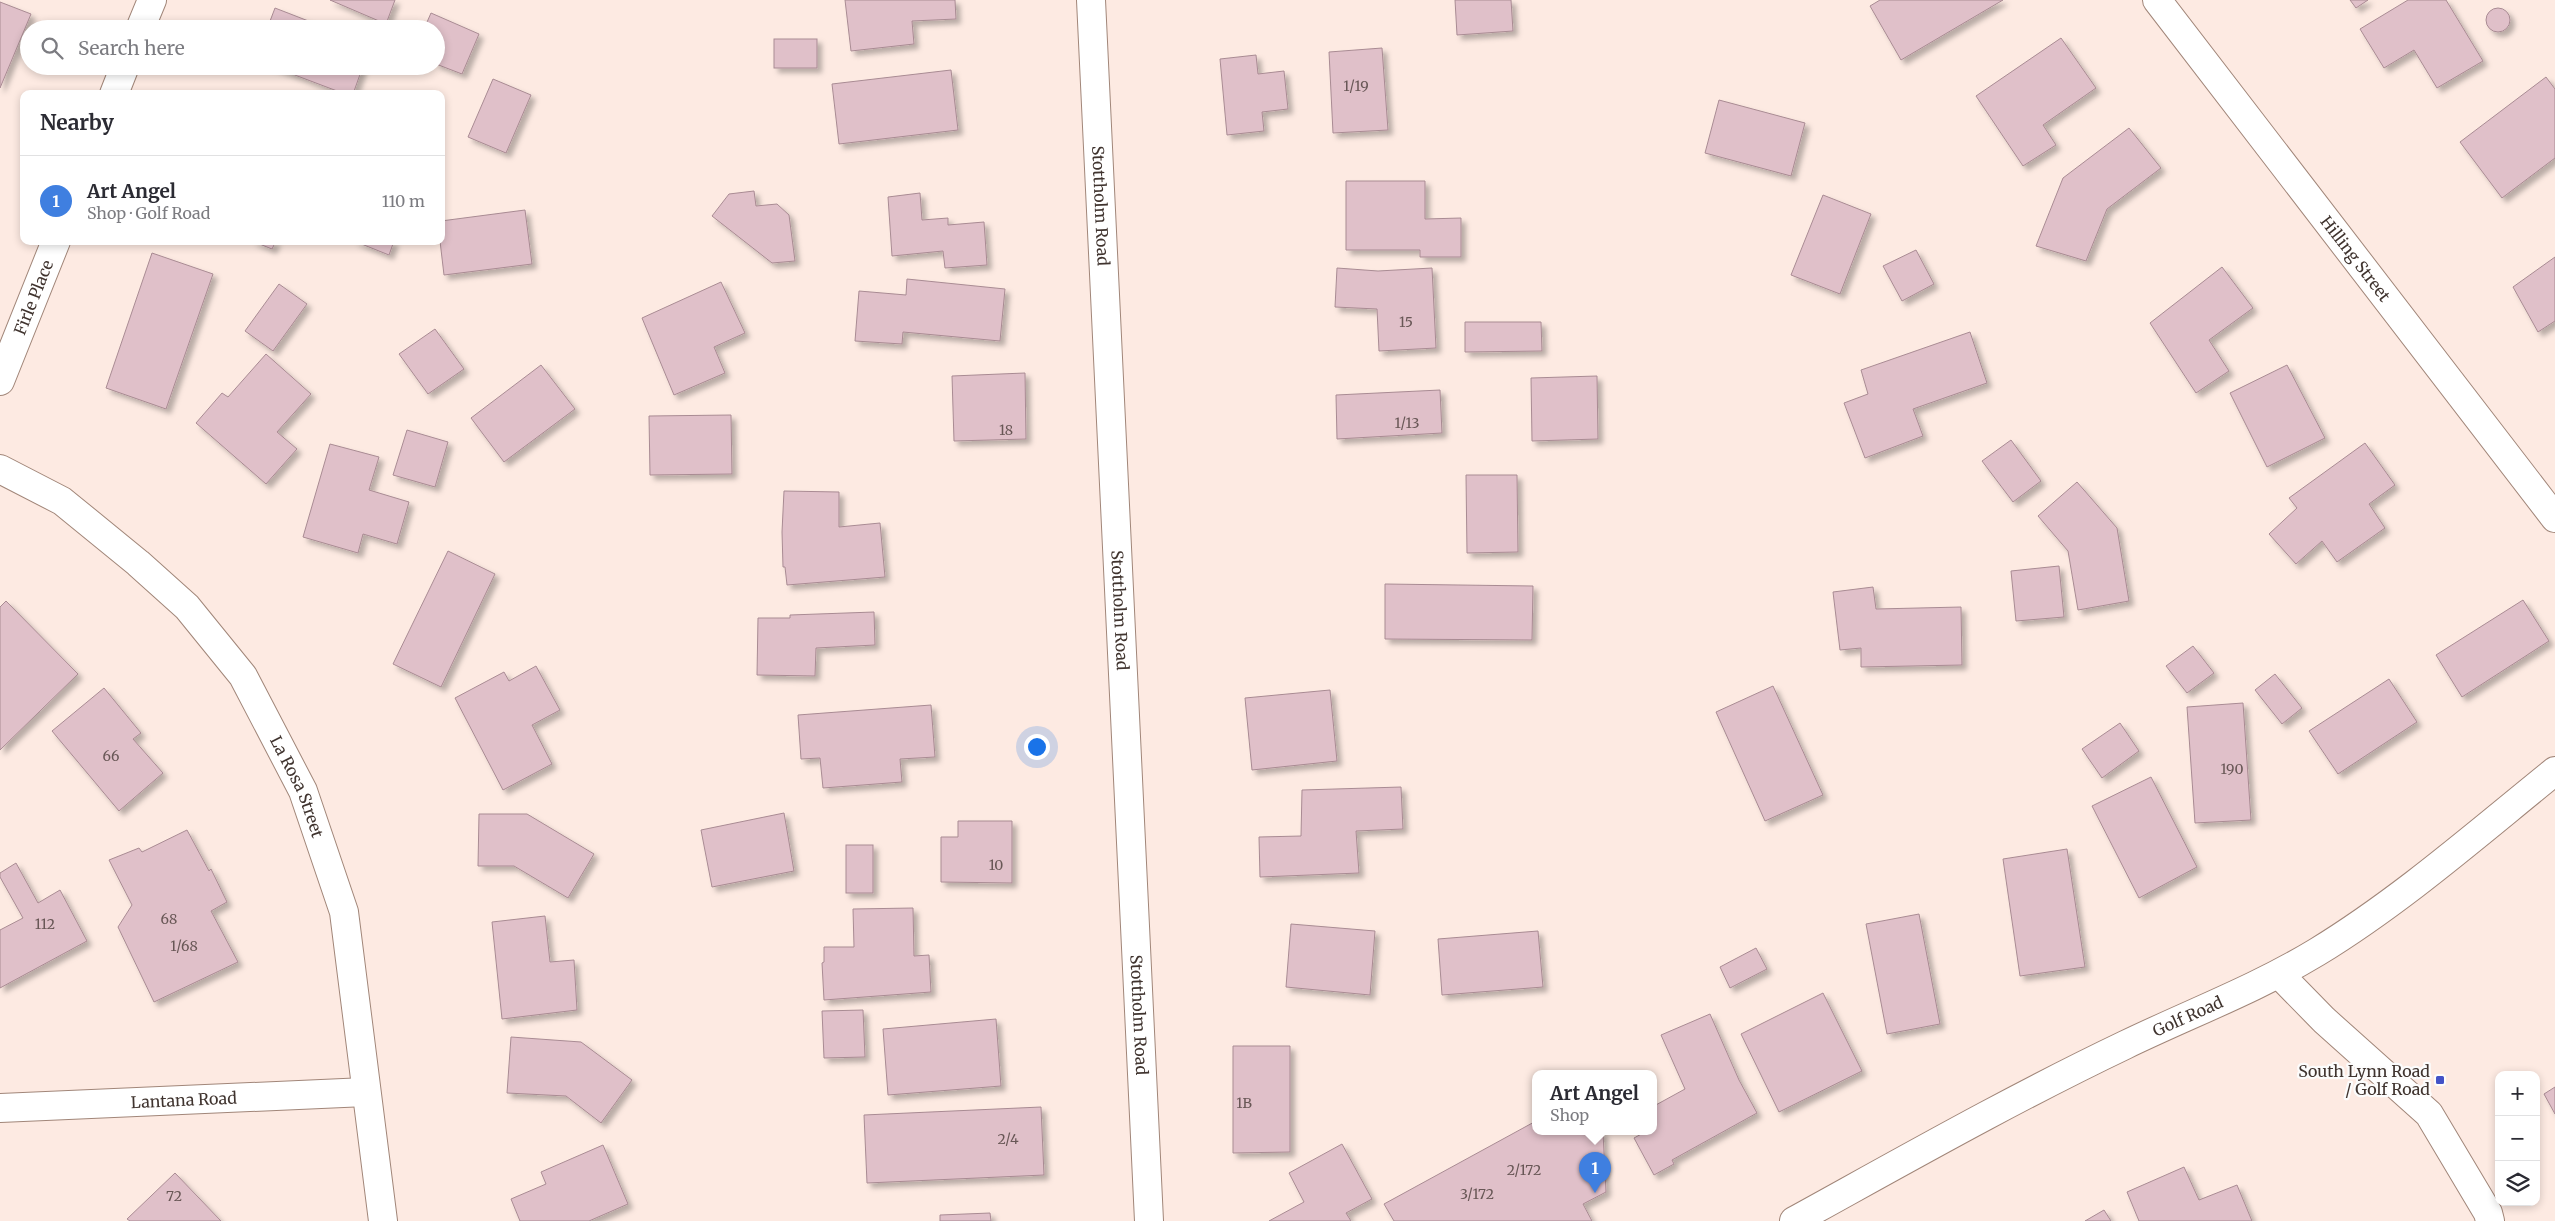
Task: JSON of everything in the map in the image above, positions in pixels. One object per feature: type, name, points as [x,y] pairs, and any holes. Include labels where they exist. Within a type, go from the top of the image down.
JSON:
[{"type":"street","points":[[144,20],[152,0]]},
{"type":"street","name":"Stottholm Road","points":[[1091,0],[1149,1221]]},
{"type":"street","name":"Hilling Street","points":[[2157,0],[2555,518]]},
{"type":"street","points":[[116,90],[121,75]]},
{"type":"street","name":"Firle Place","points":[[0,382],[54,245]]},
{"type":"street","name":"La Rosa Street","points":[[0,469],[62,501],[138,563],[187,607],[244,676],[303,791],[344,912],[383,1221]]},
{"type":"street","name":"Golf Road","points":[[1794,1221],[2045,1085],[2279,974],[2316,953],[2382,909],[2555,771]]},
{"type":"street","points":[[2279,974],[2324,1020],[2429,1114],[2488,1214],[2490,1221]]},
{"type":"street","name":"Lantana Road","points":[[0,1108],[366,1092]]},
{"type":"building","points":[[330,0],[395,0],[388,20],[377,20]]},
{"type":"building","points":[[845,0],[955,0],[956,19],[912,21],[914,44],[851,51]]},
{"type":"building","points":[[1455,0],[1511,0],[1513,31],[1457,35]]},
{"type":"building","points":[[1880,0],[2003,0],[1901,60],[1870,6]]},
{"type":"building","points":[[2350,0],[2368,0],[2356,8]]},
{"type":"building","points":[[2408,0],[2446,0],[2483,61],[2437,88],[2414,50],[2384,68],[2360,29]]},
{"type":"building","points":[[0,2],[31,14],[28,20],[20,20],[20,40],[0,88]]},
{"type":"building","points":[[275,8],[306,20],[270,20]]},
{"type":"building","points":[[2498,8],[2507,11],[2510,20],[2507,29],[2498,32],[2489,29],[2486,20],[2489,11]]},
{"type":"building","points":[[431,13],[479,34],[462,74],[445,67],[445,20],[428,20]]},
{"type":"building","points":[[2061,38],[2096,88],[2043,125],[2056,145],[2023,166],[1976,96]]},
{"type":"building","points":[[774,39],[817,39],[817,68],[774,68]]},
{"type":"building","points":[[1382,48],[1388,130],[1333,133],[1329,52]]},
{"type":"building","points":[[1256,55],[1258,74],[1284,71],[1288,109],[1262,112],[1264,131],[1227,135],[1220,59]]},
{"type":"building","points":[[951,70],[958,130],[839,144],[832,84]]},
{"type":"building","points":[[295,75],[360,75],[354,90],[334,90]]},
{"type":"building","points":[[2546,77],[2555,89],[2555,158],[2502,198],[2460,142]]},
{"type":"building","points":[[493,79],[531,95],[506,153],[468,137]]},
{"type":"building","points":[[1719,100],[1805,123],[1791,176],[1705,153]]},
{"type":"building","points":[[2129,128],[2161,168],[2107,209],[2086,261],[2036,246],[2063,178]]},
{"type":"building","points":[[1346,181],[1425,181],[1425,219],[1461,218],[1461,257],[1420,257],[1420,250],[1346,250]]},
{"type":"building","points":[[754,191],[756,206],[777,204],[789,215],[795,261],[772,263],[712,216],[729,194]]},
{"type":"building","points":[[920,193],[922,220],[948,218],[948,225],[984,222],[987,265],[945,268],[943,251],[892,256],[888,197]]},
{"type":"building","points":[[1823,195],[1871,214],[1840,294],[1791,275]]},
{"type":"building","points":[[525,210],[532,264],[444,275],[440,245],[445,245],[445,220]]},
{"type":"building","points":[[262,245],[274,245],[272,249]]},
{"type":"building","points":[[364,245],[393,245],[389,255]]},
{"type":"building","points":[[1916,250],[1934,284],[1902,301],[1883,266]]},
{"type":"building","points":[[152,253],[213,274],[166,409],[106,388]]},
{"type":"building","points":[[2555,257],[2555,321],[2538,332],[2513,287]]},
{"type":"building","points":[[2222,267],[2253,308],[2209,340],[2229,371],[2196,393],[2150,323]]},
{"type":"building","points":[[1337,268],[1378,271],[1432,268],[1436,348],[1379,351],[1377,309],[1335,307]]},
{"type":"building","points":[[907,279],[1005,289],[1000,341],[903,332],[902,344],[855,341],[859,291],[906,295]]},
{"type":"building","points":[[721,282],[745,333],[714,347],[725,373],[674,395],[642,318]]},
{"type":"building","points":[[279,284],[307,304],[273,351],[245,331]]},
{"type":"building","points":[[1465,322],[1541,322],[1542,351],[1465,352]]},
{"type":"building","points":[[435,329],[464,369],[428,394],[399,354]]},
{"type":"building","points":[[1970,332],[1987,383],[1913,409],[1923,436],[1865,458],[1844,403],[1868,394],[1861,370]]},
{"type":"building","points":[[266,354],[311,394],[277,432],[297,449],[266,484],[196,423],[222,393],[228,397]]},
{"type":"building","points":[[541,365],[575,409],[504,462],[471,418]]},
{"type":"building","points":[[2287,365],[2325,438],[2267,467],[2230,393]]},
{"type":"building","points":[[1025,373],[1026,439],[954,441],[952,376]]},
{"type":"building","points":[[1597,376],[1598,439],[1532,441],[1531,378]]},
{"type":"building","points":[[1440,390],[1442,433],[1337,439],[1336,395]]},
{"type":"building","points":[[731,415],[732,474],[650,475],[649,416]]},
{"type":"building","points":[[407,430],[448,442],[435,487],[393,475]]},
{"type":"building","points":[[2011,440],[2041,481],[2013,502],[1982,461]]},
{"type":"building","points":[[2365,443],[2395,485],[2369,504],[2385,528],[2337,562],[2322,541],[2296,564],[2269,534],[2297,508],[2289,498]]},
{"type":"building","points":[[330,444],[379,457],[369,490],[409,502],[397,544],[363,534],[358,553],[303,537]]},
{"type":"building","points":[[1466,475],[1517,475],[1518,552],[1467,553]]},
{"type":"building","points":[[2077,482],[2117,528],[2129,601],[2078,610],[2068,551],[2038,516]]},
{"type":"building","points":[[784,491],[839,492],[839,527],[880,523],[885,577],[787,585],[785,567],[783,567]]},
{"type":"building","points":[[448,551],[495,574],[441,687],[393,664]]},
{"type":"building","points":[[2059,566],[2064,617],[2016,621],[2011,571]]},
{"type":"building","points":[[1385,584],[1533,586],[1532,640],[1385,639]]},
{"type":"building","points":[[1873,587],[1876,609],[1961,607],[1962,665],[1861,667],[1861,648],[1840,650],[1833,592]]},
{"type":"building","points":[[2523,600],[2549,641],[2462,697],[2436,655]]},
{"type":"building","points":[[6,601],[78,674],[0,750],[0,607]]},
{"type":"building","points":[[874,612],[875,645],[816,648],[815,676],[757,675],[758,618],[790,618],[790,615]]},
{"type":"building","points":[[2193,646],[2214,673],[2187,693],[2166,666]]},
{"type":"building","points":[[536,666],[560,710],[532,725],[552,764],[503,790],[455,698],[504,672],[509,681]]},
{"type":"building","points":[[2275,674],[2302,708],[2282,724],[2255,690]]},
{"type":"building","points":[[2389,679],[2417,722],[2338,774],[2309,731]]},
{"type":"building","points":[[1773,686],[1823,795],[1765,821],[1716,712]]},
{"type":"building","points":[[104,688],[141,733],[133,739],[163,773],[119,811],[52,731]]},
{"type":"building","points":[[1330,690],[1337,761],[1252,770],[1245,698]]},
{"type":"building","points":[[2243,703],[2251,820],[2195,823],[2187,707]]},
{"type":"building","points":[[931,705],[935,757],[900,759],[902,782],[823,788],[820,758],[801,759],[798,715]]},
{"type":"building","points":[[2120,723],[2139,751],[2102,778],[2082,749]]},
{"type":"building","points":[[2151,777],[2197,867],[2139,898],[2092,806]]},
{"type":"building","points":[[1401,787],[1403,829],[1356,831],[1359,873],[1260,877],[1259,837],[1301,836],[1302,790]]},
{"type":"building","points":[[784,813],[794,871],[712,887],[701,830]]},
{"type":"building","points":[[479,814],[527,814],[594,854],[568,898],[514,866],[478,866]]},
{"type":"building","points":[[958,821],[1012,821],[1012,883],[941,882],[941,837],[958,837]]},
{"type":"building","points":[[187,830],[209,871],[211,869],[227,902],[211,911],[238,962],[154,1002],[118,927],[132,905],[109,860],[139,848],[142,852]]},
{"type":"building","points":[[846,845],[873,845],[873,893],[846,893]]},
{"type":"building","points":[[2067,849],[2085,967],[2020,976],[2003,859]]},
{"type":"building","points":[[16,863],[38,903],[60,890],[87,941],[0,988],[0,930],[23,918],[0,877],[0,873]]},
{"type":"building","points":[[913,908],[914,956],[929,955],[931,992],[824,1000],[822,963],[824,962],[824,947],[854,947],[853,909]]},
{"type":"building","points":[[1919,914],[1940,1024],[1887,1034],[1866,924]]},
{"type":"building","points":[[545,916],[550,962],[574,960],[577,1010],[502,1019],[492,922]]},
{"type":"building","points":[[1291,924],[1375,931],[1370,995],[1286,987]]},
{"type":"building","points":[[1538,931],[1543,987],[1442,995],[1438,939]]},
{"type":"building","points":[[1756,948],[1767,969],[1730,988],[1720,967]]},
{"type":"building","points":[[1823,993],[1862,1071],[1779,1112],[1741,1034]]},
{"type":"building","points":[[863,1010],[865,1057],[824,1058],[822,1011]]},
{"type":"building","points":[[1710,1014],[1739,1080],[1757,1113],[1672,1160],[1674,1164],[1654,1175],[1634,1138],[1640,1135],[1657,1135],[1657,1104],[1685,1089],[1661,1035]]},
{"type":"building","points":[[996,1019],[1001,1086],[888,1095],[883,1029]]},
{"type":"building","points":[[511,1037],[581,1042],[632,1080],[601,1123],[566,1096],[507,1093]]},
{"type":"building","points":[[1233,1046],[1290,1046],[1290,1152],[1233,1153]]},
{"type":"building","points":[[2555,1087],[2555,1114],[2544,1094]]},
{"type":"building","points":[[1041,1107],[1044,1175],[867,1183],[864,1115]]},
{"type":"building","points":[[1532,1123],[1532,1135],[1603,1135],[1606,1192],[1583,1204],[1592,1221],[1394,1221],[1384,1204]]},
{"type":"building","points":[[1342,1144],[1372,1199],[1346,1213],[1351,1221],[1269,1221],[1304,1202],[1289,1173]]},
{"type":"building","points":[[603,1145],[628,1204],[589,1221],[520,1221],[511,1199],[546,1184],[541,1172]]},
{"type":"building","points":[[2184,1167],[2199,1200],[2237,1185],[2252,1221],[2139,1221],[2127,1192]]},
{"type":"building","points":[[175,1173],[221,1221],[130,1221],[127,1219]]},
{"type":"building","points":[[2104,1210],[2111,1221],[2085,1221]]},
{"type":"building","points":[[990,1213],[991,1221],[940,1221],[940,1215]]},
{"type":"place","name":"South Lynn Road / Golf Road","points":[[2440,1080]]},
{"type":"place","name":"Art Angel","points":[[1595,1193]]}]
